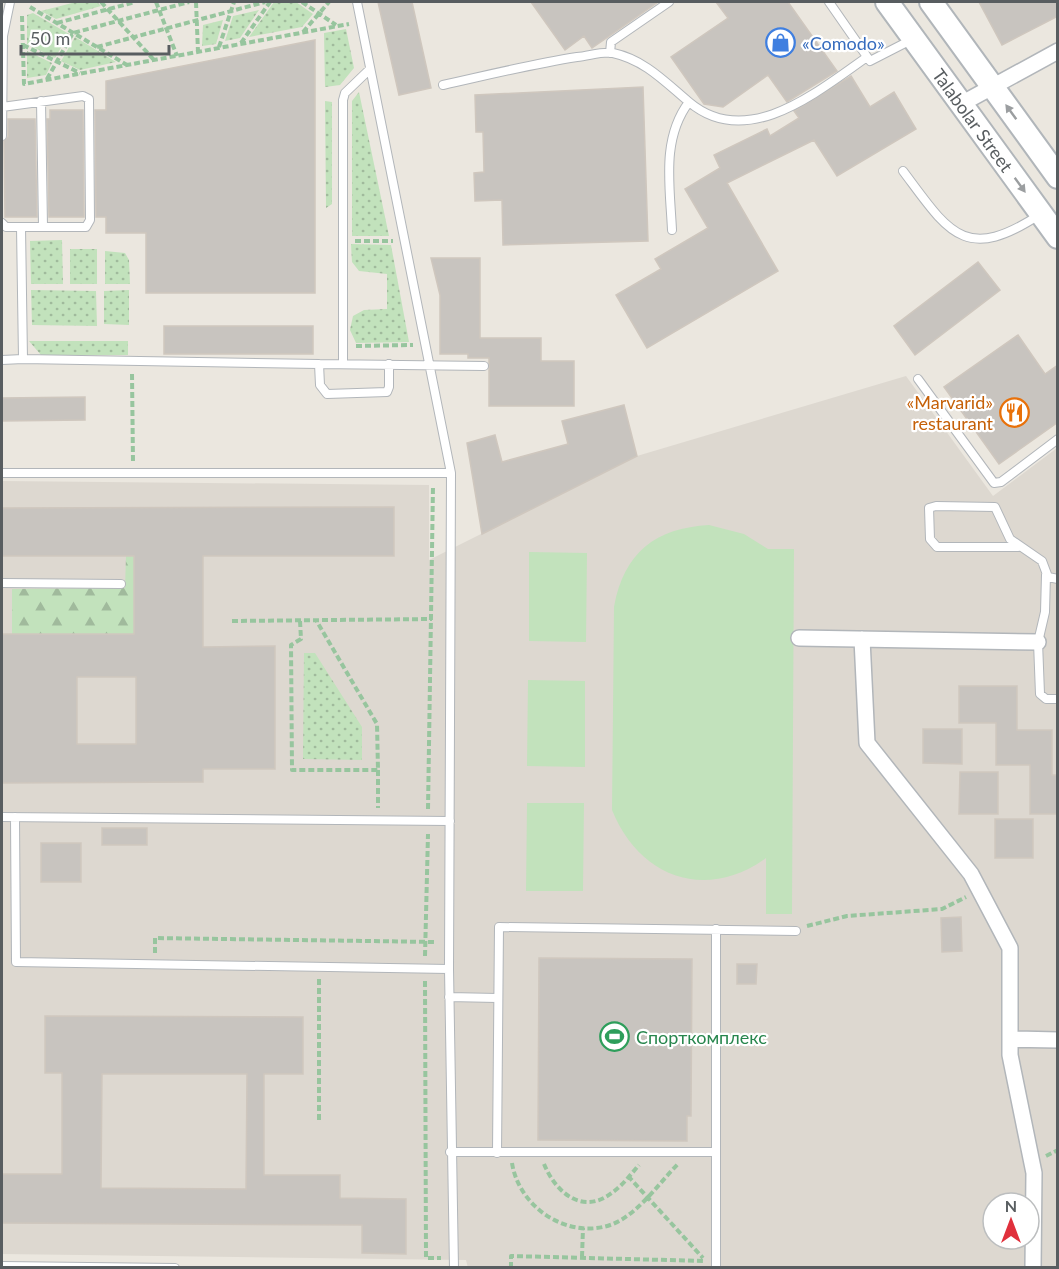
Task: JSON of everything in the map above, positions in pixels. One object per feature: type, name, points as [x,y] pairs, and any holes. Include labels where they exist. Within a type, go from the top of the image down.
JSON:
[{"type":"main road","name":"Talabolar Street","points":[[887,2],[1058,237]]},
{"type":"main road","name":"Talabolar Street","points":[[931,2],[1058,177]]},
{"type":"street","points":[[961,104],[1058,51]]},
{"type":"street","points":[[799,638],[1038,642]]},
{"type":"street","points":[[862,639],[867,743],[980,889],[1010,948],[1011,1064],[1034,1173],[1033,1268]]},
{"type":"street","points":[[1010,1039],[1058,1040]]},
{"type":"lane","points":[[3,36],[10,2]]},
{"type":"lane","points":[[357,2],[451,473],[448,969],[454,1268]]},
{"type":"lane","points":[[610,53],[611,42],[669,2]]},
{"type":"lane","points":[[829,2],[867,57],[874,61],[914,38]]},
{"type":"lane","points":[[2,26],[2,136]]},
{"type":"lane","points":[[443,85],[528,66],[610,53],[635,59],[648,67],[689,102],[722,120],[733,122],[762,118],[787,109],[867,57]]},
{"type":"lane","points":[[344,364],[343,100],[345,93],[370,69]]},
{"type":"lane","points":[[2,107],[87,96],[90,102],[90,224],[86,227],[6,227],[2,223]]},
{"type":"lane","points":[[41,101],[43,227]]},
{"type":"lane","points":[[672,230],[669,164],[671,139],[676,119],[689,102]]},
{"type":"lane","points":[[903,171],[944,224],[968,237],[992,239],[1008,234],[1041,214]]},
{"type":"lane","points":[[21,227],[23,359]]},
{"type":"lane","points":[[2,360],[484,366]]},
{"type":"lane","points":[[319,364],[320,385],[327,394],[387,392],[389,364]]},
{"type":"lane","points":[[918,379],[994,483],[1001,482],[1058,439]]},
{"type":"lane","points":[[2,473],[451,473]]},
{"type":"lane","points":[[1018,547],[937,547],[930,539],[929,508],[992,506],[997,509],[1010,539],[1018,547],[1042,561],[1046,574],[1045,612],[1038,642],[1040,694],[1046,699],[1058,699]]},
{"type":"lane","points":[[1046,574],[1058,579]]},
{"type":"lane","points":[[2,583],[121,584]]},
{"type":"lane","points":[[2,817],[450,821]]},
{"type":"lane","points":[[15,817],[16,962],[448,969]]},
{"type":"lane","points":[[496,1153],[497,931],[502,926],[796,931]]},
{"type":"lane","points":[[716,929],[716,1264]]},
{"type":"lane","points":[[449,997],[497,998]]},
{"type":"lane","points":[[450,1152],[715,1152]]},
{"type":"lane","points":[[2,1266],[175,1268]]},
{"type":"path","points":[[101,2],[154,60]]},
{"type":"path","points":[[57,23],[135,2]]},
{"type":"path","points":[[156,2],[177,56]]},
{"type":"path","points":[[46,80],[74,33],[189,2]]},
{"type":"path","points":[[196,2],[198,52]]},
{"type":"path","points":[[219,48],[234,2]]},
{"type":"path","points":[[97,47],[267,2]]},
{"type":"path","points":[[240,44],[267,2]]},
{"type":"path","points":[[302,2],[337,26]]},
{"type":"path","points":[[303,32],[329,2]]},
{"type":"path","points":[[30,7],[127,65]]},
{"type":"path","points":[[22,9],[24,84],[349,24]]},
{"type":"path","points":[[346,12],[351,35]]},
{"type":"path","points":[[23,45],[80,73]]},
{"type":"path","points":[[391,229],[396,252]]},
{"type":"path","points":[[343,241],[393,241]]},
{"type":"path","points":[[343,347],[413,346],[411,334]]},
{"type":"path","points":[[132,361],[133,473]]},
{"type":"path","points":[[433,473],[425,969],[426,1258],[453,1258]]},
{"type":"path","points":[[232,621],[451,619]]},
{"type":"path","points":[[316,620],[377,723],[378,820]]},
{"type":"path","points":[[300,621],[301,639],[291,645],[292,770],[378,770]]},
{"type":"path","points":[[796,931],[847,916],[942,909],[980,889]]},
{"type":"path","points":[[155,964],[155,938],[449,942]]},
{"type":"path","points":[[319,967],[319,1123]]},
{"type":"path","points":[[511,1153],[516,1177],[529,1201],[552,1219],[583,1228],[613,1224],[631,1212],[690,1153]]},
{"type":"path","points":[[541,1153],[555,1187],[571,1198],[598,1200],[607,1196],[650,1153]]},
{"type":"path","points":[[628,1176],[705,1261]]},
{"type":"path","points":[[582,1257],[583,1228]]},
{"type":"path","points":[[511,1268],[511,1256],[705,1261],[716,1264]]},
{"type":"shaded area","points":[[906,376],[993,496],[1057,448],[1057,1267],[468,1268],[466,1260],[2,1254],[2,481],[429,485],[429,560],[637,456]]},
{"type":"green space","points":[[76,2],[97,2],[101,6],[56,19],[41,11]]},
{"type":"green space","points":[[274,2],[296,2],[313,14],[302,27],[249,37]]},
{"type":"green space","points":[[259,10],[240,38],[225,41],[233,16]]},
{"type":"green space","points":[[33,13],[69,34],[55,58],[27,44],[27,15]]},
{"type":"green space","points":[[223,20],[216,44],[202,46],[203,25]]},
{"type":"green space","points":[[346,29],[354,68],[340,85],[325,87],[324,33]]},
{"type":"green space","points":[[75,37],[116,62],[80,70],[61,61]]},
{"type":"green space","points":[[27,51],[52,63],[46,75],[27,78]]},
{"type":"green space","points":[[359,92],[389,236],[352,236],[352,101]]},
{"type":"green space","points":[[325,101],[332,102],[332,204],[326,208]]},
{"type":"green space","points":[[62,240],[63,284],[31,284],[30,241]]},
{"type":"green space","points":[[351,244],[391,245],[409,342],[356,343],[350,330],[353,316],[364,310],[387,309],[387,274],[359,271],[352,262]]},
{"type":"green space","points":[[70,249],[97,249],[97,284],[70,284]]},
{"type":"green space","points":[[105,251],[125,253],[129,260],[130,284],[105,284]]},
{"type":"green space","points":[[31,290],[96,291],[97,326],[32,325]]},
{"type":"green space","points":[[129,290],[129,325],[104,324],[104,291]]},
{"type":"green space","points":[[29,341],[128,341],[128,355],[41,355]]},
{"type":"green space","points":[[709,525],[744,534],[768,549],[794,549],[792,914],[766,914],[766,858],[743,871],[720,878],[698,880],[676,876],[657,866],[639,852],[624,833],[612,810],[614,607],[619,588],[634,558],[645,546],[673,531]]},
{"type":"green space","points":[[529,552],[587,553],[586,642],[529,641]]},
{"type":"green space","points":[[126,556],[134,556],[134,634],[12,634],[12,589],[125,588]]},
{"type":"green space","points":[[304,653],[315,653],[362,727],[362,760],[303,759]]},
{"type":"green space","points":[[528,680],[585,681],[585,767],[527,766]]},
{"type":"green space","points":[[527,803],[584,803],[583,891],[526,891]]},
{"type":"building","points":[[378,2],[412,2],[431,88],[399,95]]},
{"type":"building","points":[[531,2],[658,2],[592,48],[584,36],[565,50]]},
{"type":"building","points":[[716,2],[788,2],[837,71],[787,102],[768,75],[723,107],[704,104],[671,57],[728,18]]},
{"type":"building","points":[[979,2],[1058,2],[1058,16],[1002,45]]},
{"type":"building","points":[[315,40],[315,293],[146,293],[146,233],[106,233],[106,217],[96,217],[95,110],[106,110],[106,81]]},
{"type":"building","points":[[851,76],[870,107],[894,92],[916,129],[837,176],[814,140],[727,183],[778,271],[647,348],[616,295],[661,269],[655,259],[708,228],[685,189],[720,168],[714,155],[767,129],[770,136],[799,118],[794,111]]},
{"type":"building","points":[[643,87],[648,241],[503,245],[502,200],[475,201],[474,173],[484,172],[483,132],[476,132],[475,95]]},
{"type":"building","points":[[50,110],[83,110],[84,217],[49,217],[47,119],[50,119]]},
{"type":"building","points":[[8,119],[35,119],[37,217],[5,217],[4,141],[8,137]]},
{"type":"building","points":[[431,258],[480,258],[480,338],[541,338],[541,361],[574,361],[574,406],[489,406],[489,358],[468,358],[468,354],[440,354],[440,295]]},
{"type":"building","points":[[978,262],[1000,290],[915,355],[894,326]]},
{"type":"building","points":[[164,326],[313,326],[313,354],[164,354]]},
{"type":"building","points":[[1018,335],[1045,374],[1058,365],[1058,422],[999,464],[944,387]]},
{"type":"building","points":[[85,397],[85,420],[2,421],[2,398]]},
{"type":"building","points":[[624,405],[637,456],[482,534],[467,443],[495,435],[502,462],[568,444],[562,421]]},
{"type":"building","points":[[394,507],[394,556],[203,556],[203,647],[275,646],[275,769],[203,769],[203,782],[2,783],[2,634],[134,634],[134,556],[2,556],[2,508]],"holes":[[[77,677],[136,677],[136,744],[77,744]]]},
{"type":"building","points":[[959,686],[1017,686],[1017,730],[1052,730],[1052,775],[1058,775],[1058,814],[1030,814],[1030,765],[996,765],[996,723],[959,723]]},
{"type":"building","points":[[923,729],[962,729],[962,764],[923,763]]},
{"type":"building","points":[[960,772],[998,772],[998,814],[959,814]]},
{"type":"building","points":[[995,819],[1033,819],[1033,858],[995,858]]},
{"type":"building","points":[[102,828],[147,828],[147,845],[102,845]]},
{"type":"building","points":[[41,843],[81,843],[81,882],[41,882]]},
{"type":"building","points":[[961,917],[962,951],[942,952],[941,918]]},
{"type":"building","name":"Спорткомплекс","points":[[539,958],[692,959],[691,1116],[687,1116],[687,1141],[538,1140]]},
{"type":"building","points":[[737,964],[757,964],[756,984],[737,984]]},
{"type":"building","points":[[45,1016],[303,1017],[303,1074],[264,1074],[264,1175],[340,1175],[340,1198],[406,1199],[406,1254],[362,1253],[362,1225],[2,1223],[2,1174],[62,1174],[62,1073],[45,1073]],"holes":[[[102,1074],[247,1074],[246,1189],[101,1188]]]},
{"type":"place","name":"«Comodo»","points":[[781,43]]},
{"type":"place","name":"«Marvarid» restaurant","points":[[1014,412]]},
{"type":"place","name":"Спорткомплекс","points":[[615,1037]]}]
